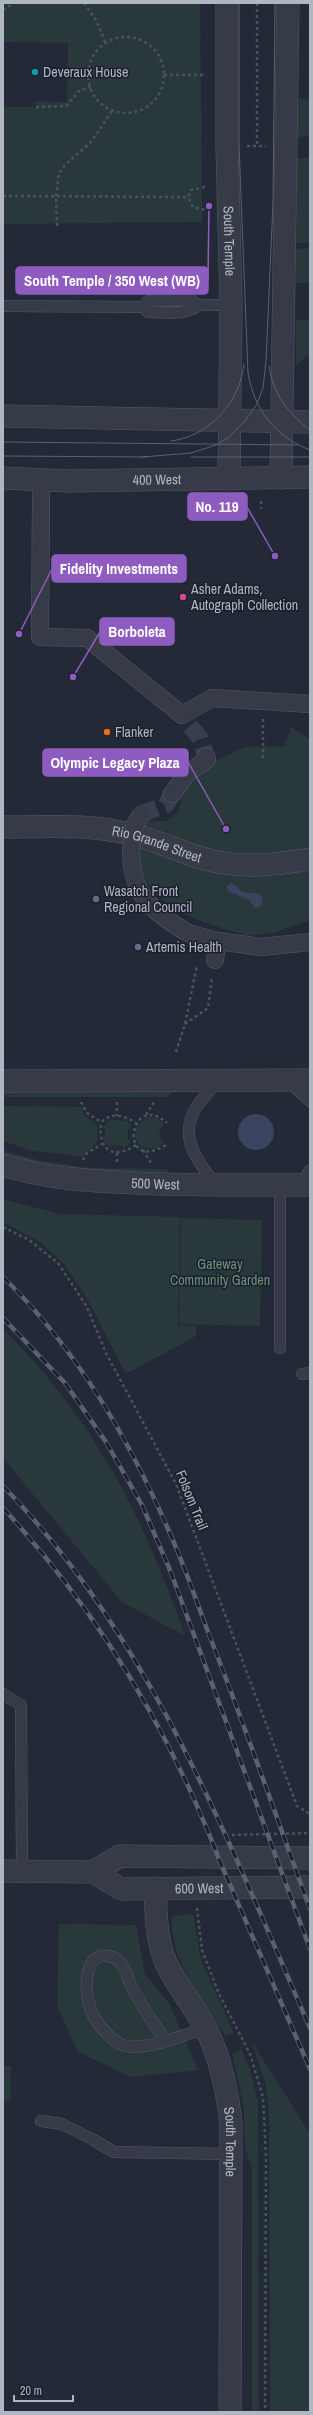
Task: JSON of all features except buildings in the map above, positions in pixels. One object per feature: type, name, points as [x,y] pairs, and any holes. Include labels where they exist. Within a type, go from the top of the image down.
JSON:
[{"type":"street","name":"South Temple","points":[[227,3],[227,146],[231,305],[229,480]]},
{"type":"street","points":[[281,478],[288,3]]},
{"type":"street","points":[[3,416],[310,422]]},
{"type":"street","name":"400 West","points":[[3,478],[68,481],[310,478]]},
{"type":"street","points":[[41,493],[40,637],[87,638],[186,721],[212,698],[310,704]]},
{"type":"street","points":[[172,794],[188,774],[207,759],[206,756]]},
{"type":"street","points":[[140,814],[134,827],[131,850],[133,876],[140,892],[150,907],[167,921],[188,933],[215,941],[261,947],[310,942]]},
{"type":"street","name":"Rio Grande Street","points":[[3,827],[82,827],[108,830],[153,839],[204,859],[237,865],[267,866],[310,859]]},
{"type":"street","points":[[207,958],[215,941]]},
{"type":"street","points":[[3,1081],[310,1080]]},
{"type":"street","name":"500 West","points":[[3,1165],[50,1177],[85,1181],[217,1185],[300,1181]]},
{"type":"street","points":[[12,1871],[93,1872],[120,1856],[310,1858]]},
{"type":"street","name":"600 West","points":[[93,1872],[121,1889],[310,1887]]},
{"type":"street","name":"South Temple","points":[[155,1888],[156,1920],[164,1956],[177,1984],[206,2028],[225,2084],[231,2123],[230,2412]]},
{"type":"lane","points":[[3,306],[143,307],[148,301],[167,300],[191,300],[199,305],[231,305]]},
{"type":"lane","points":[[217,1185],[198,1161],[189,1144],[188,1133],[189,1123],[199,1102],[220,1081]]},
{"type":"lane","points":[[283,1081],[294,1084],[310,1101]]},
{"type":"lane","points":[[280,1348],[300,1181]]},
{"type":"lane","points":[[3,1694],[21,1705],[12,1871]]},
{"type":"lane","points":[[165,2041],[135,1996],[120,1963],[115,1958],[108,1957],[99,1958],[92,1962],[86,1973],[86,1984],[91,2010],[101,2027],[121,2044],[148,2046],[165,2041],[206,2028]]},
{"type":"lane","points":[[41,2121],[62,2124],[114,2152],[231,2154]]},
{"type":"path","points":[[3,10],[14,3]]},
{"type":"path","points":[[84,3],[96,20],[105,42]]},
{"type":"path","points":[[257,3],[257,146]]},
{"type":"path","points":[[129,37],[150,46],[162,63],[164,75],[162,88],[156,99],[146,107],[135,112],[124,113],[112,111],[96,97],[91,87],[88,74],[91,62],[105,42],[129,37]]},
{"type":"path","points":[[164,75],[207,75]]},
{"type":"path","points":[[36,107],[66,106],[80,90],[91,87]]},
{"type":"path","points":[[57,226],[56,196],[59,173],[66,164],[91,142],[112,111]]},
{"type":"path","points":[[246,146],[271,146]]},
{"type":"path","points":[[205,187],[191,190],[188,197],[193,207],[205,210]]},
{"type":"path","points":[[3,196],[188,197]]},
{"type":"path","points":[[261,501],[261,510]]},
{"type":"path","points":[[263,701],[263,758]]},
{"type":"path","points":[[184,1024],[208,1008],[207,958]]},
{"type":"path","points":[[176,1052],[207,958]]},
{"type":"path","points":[[81,1102],[87,1113],[101,1122]]},
{"type":"path","points":[[117,1102],[117,1116]]},
{"type":"path","points":[[152,1165],[143,1150],[136,1145],[133,1131],[136,1123],[146,1116],[154,1102]]},
{"type":"path","points":[[101,1122],[107,1117],[117,1116],[126,1117],[136,1123]]},
{"type":"path","points":[[146,1116],[160,1117],[167,1123]]},
{"type":"path","points":[[101,1122],[102,1144],[107,1149],[124,1151],[136,1145]]},
{"type":"path","points":[[83,1163],[87,1153],[102,1144]]},
{"type":"path","points":[[143,1150],[152,1151],[166,1145]]},
{"type":"path","points":[[117,1151],[117,1164]]},
{"type":"path","name":"Folsom Trail","points":[[3,1227],[29,1240],[58,1263],[87,1307],[106,1353],[176,1484],[297,1806],[310,1814]]},
{"type":"green space","points":[[3,3],[200,3],[202,222],[3,224],[3,107],[36,107],[36,101],[67,102],[68,43],[3,42]]},
{"type":"green space","points":[[300,98],[309,101],[309,135],[296,138],[296,102]]},
{"type":"green space","points":[[297,158],[309,158],[309,243],[296,243]]},
{"type":"green space","points":[[309,248],[309,283],[296,283],[296,249]]},
{"type":"green space","points":[[296,320],[309,320],[309,354],[296,366]]},
{"type":"green space","points":[[291,727],[310,740],[310,920],[276,932],[247,936],[203,922],[177,910],[154,893],[141,871],[139,836],[146,821],[167,821],[178,812],[183,792],[216,761],[244,747],[285,746]]},
{"type":"green space","points":[[3,1089],[171,1089],[171,1094],[167,1097],[3,1097]]},
{"type":"green space","points":[[3,1106],[81,1107],[85,1115],[97,1125],[98,1141],[82,1157],[29,1150],[3,1141]]},
{"type":"green space","points":[[149,1116],[164,1123],[163,1127],[160,1128],[159,1139],[162,1139],[163,1144],[156,1149],[141,1147],[135,1134],[140,1122]]},
{"type":"green space","points":[[110,1119],[125,1120],[131,1125],[131,1128],[128,1129],[128,1139],[131,1142],[123,1149],[123,1146],[112,1145],[110,1148],[102,1139],[105,1138],[105,1128],[102,1128]]},
{"type":"green space","points":[[3,1150],[41,1161],[92,1168],[167,1169],[169,1178],[89,1177],[3,1159]]},
{"type":"green space","points":[[3,1199],[61,1214],[180,1217],[178,1325],[196,1326],[196,1336],[126,1374],[88,1300],[64,1264],[40,1242],[3,1222]]},
{"type":"green space","name":"Gateway Community Garden","points":[[181,1218],[262,1220],[260,1326],[179,1324]]},
{"type":"green space","points":[[3,1329],[35,1363],[64,1398],[90,1434],[112,1471],[152,1550],[185,1636],[122,1602],[3,1458]]},
{"type":"green space","points":[[193,1914],[201,1960],[234,2033],[225,2036],[189,1979],[176,1949],[172,1916]]},
{"type":"green space","points":[[59,1924],[136,1925],[145,1974],[170,2005],[198,2070],[131,2077],[78,2052],[57,2005]]},
{"type":"green space","points":[[251,2040],[310,2134],[310,2412],[270,2412],[269,2113],[266,2086]]},
{"type":"green space","points":[[241,2049],[250,2069],[258,2103],[259,2412],[252,2412],[252,2167],[245,2148],[244,2107],[232,2054]]},
{"type":"green space","points":[[3,2066],[11,2066],[11,2101],[3,2101]]},
{"type":"water","points":[[232,883],[242,892],[260,894],[263,901],[261,906],[255,908],[249,900],[228,891],[226,886]]},
{"type":"water","points":[[256,1114],[269,1119],[274,1132],[269,1145],[256,1150],[243,1145],[238,1132],[243,1119]]},
{"type":"tunnel","points":[[190,726],[200,738],[206,756]]},
{"type":"tunnel","points":[[141,814],[166,805],[172,794]]},
{"type":"tram line","points":[[239,3],[239,146],[248,373],[255,399],[268,420],[287,438],[310,450]]},
{"type":"tram line","points":[[142,457],[191,453],[216,445],[229,437],[245,421],[257,404],[263,388],[266,361],[273,203],[275,3]]},
{"type":"tram line","points":[[171,441],[185,438],[198,432],[221,415],[236,391],[244,364]]},
{"type":"tram line","points":[[269,366],[274,385],[288,410],[310,430]]},
{"type":"tram line","points":[[3,442],[297,445]]},
{"type":"tram line","points":[[3,456],[147,457]]},
{"type":"tram line","points":[[191,457],[310,457]]},
{"type":"railway","points":[[3,1277],[54,1333],[98,1395],[117,1427],[152,1495],[189,1580],[310,1909]]},
{"type":"railway","points":[[3,1318],[65,1383],[106,1442],[142,1505],[170,1570],[310,1949]]},
{"type":"railway","points":[[3,1486],[55,1545],[101,1608],[143,1674],[180,1742],[215,1813],[248,1884],[310,2028]]},
{"type":"railway","points":[[3,1508],[32,1541],[85,1610],[110,1646],[155,1721],[194,1799],[310,2069]]},
{"type":"place","name":"Deveraux House","points":[[35,72]]},
{"type":"place","name":"South Temple / 350 West (WB)","points":[[209,206]]},
{"type":"place","name":"No. 119","points":[[275,556]]},
{"type":"place","name":"Asher Adams, Autograph Collection","points":[[183,597]]},
{"type":"place","name":"Fidelity Investments","points":[[19,634]]},
{"type":"place","name":"Borboleta","points":[[73,677]]},
{"type":"place","name":"Flanker","points":[[107,732]]},
{"type":"place","name":"Olympic Legacy Plaza","points":[[226,829]]},
{"type":"place","name":"Wasatch Front Regional Council","points":[[96,899]]},
{"type":"place","name":"Artemis Health","points":[[138,947]]}]
